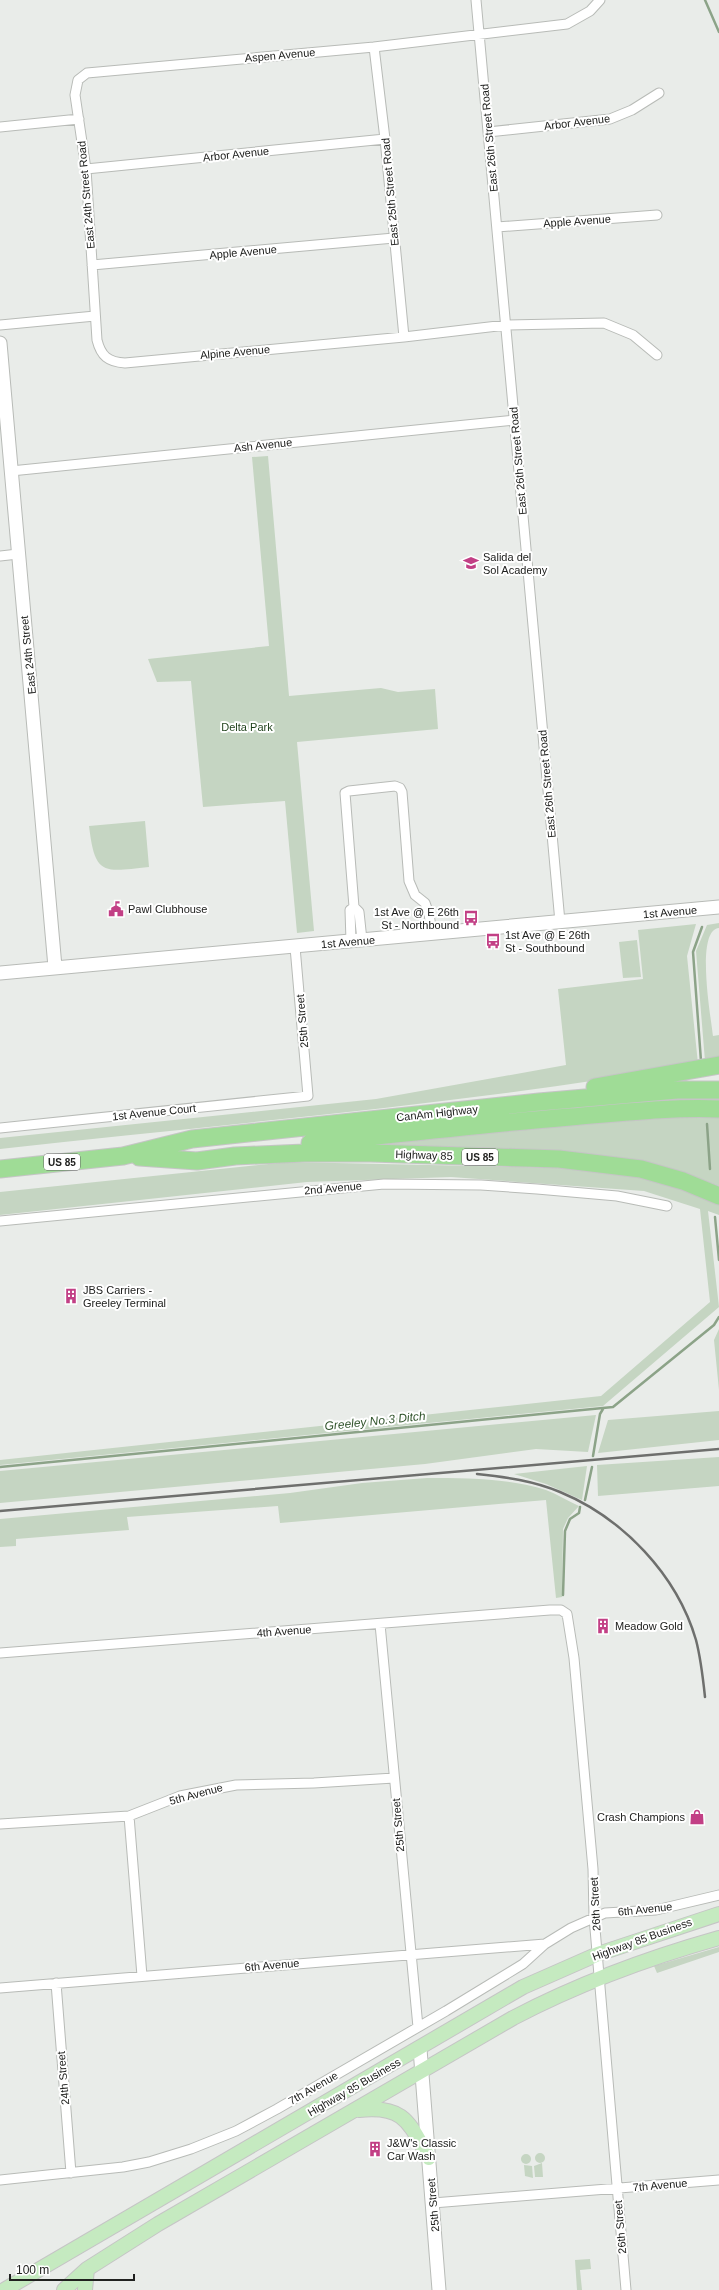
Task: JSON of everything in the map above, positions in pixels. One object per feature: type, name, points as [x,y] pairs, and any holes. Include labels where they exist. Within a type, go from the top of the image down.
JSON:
[{"type":"highway","points":[[539,1102],[577,1090],[719,1065]]},
{"type":"highway","name":"US 85","points":[[539,1102],[678,1090],[719,1090]]},
{"type":"highway","name":"CanAm Highway","points":[[334,1124],[539,1102]]},
{"type":"highway","points":[[235,1156],[263,1148],[485,1124],[673,1109],[719,1109]]},
{"type":"highway","name":"Highway 85","points":[[0,1169],[123,1156],[192,1139],[334,1124]]},
{"type":"highway","name":"Highway 85","points":[[123,1156],[197,1161],[235,1156],[372,1152],[590,1162],[641,1169],[661,1174],[684,1181],[719,1196]]},
{"type":"main road","name":"Highway 85 Business","points":[[4,2290],[420,2049],[523,1987],[598,1954],[719,1914]]},
{"type":"main road","name":"Highway 85 Business","points":[[64,2290],[87,2269],[158,2224],[556,1995],[687,1947],[719,1938]]},
{"type":"main road","points":[[355,2110],[380,2107],[401,2116],[411,2127],[429,2158]]},
{"type":"main road","points":[[85,2290],[87,2269]]},
{"type":"street","name":"East 26th Street Road","points":[[476,0],[560,922]]},
{"type":"street","name":"Aspen Avenue","points":[[83,76],[87,73],[98,70],[374,47],[567,24],[590,11],[600,0]]},
{"type":"street","name":"East 25th Street Road","points":[[374,47],[386,139],[404,337]]},
{"type":"street","name":"East 24th Street Road","points":[[83,76],[76,86],[86,169],[96,316]]},
{"type":"street","name":"Arbor Avenue","points":[[488,132],[610,119],[632,110],[659,93]]},
{"type":"street","points":[[0,127],[79,119]]},
{"type":"street","name":"Arbor Avenue","points":[[86,169],[386,139]]},
{"type":"street","name":"Apple Avenue","points":[[497,227],[657,215]]},
{"type":"street","name":"Apple Avenue","points":[[92,266],[394,238]]},
{"type":"street","points":[[0,325],[96,316]]},
{"type":"street","name":"Alpine Avenue","points":[[96,316],[100,352],[105,358],[115,362],[404,337],[506,325],[604,323],[633,335],[657,355]]},
{"type":"street","name":"East 24th Street","points":[[0,343],[55,967]]},
{"type":"street","name":"Ash Avenue","points":[[11,471],[514,420]]},
{"type":"street","points":[[0,556],[18,554]]},
{"type":"street","points":[[357,941],[350,910],[354,907],[345,793],[349,791],[395,786],[400,788],[402,792],[409,881],[415,895],[425,903],[429,914],[432,933]]},
{"type":"street","name":"1st Avenue","points":[[0,973],[719,907]]},
{"type":"street","name":"25th Street","points":[[295,946],[308,1096]]},
{"type":"street","name":"1st Avenue Court","points":[[0,1128],[308,1096]]},
{"type":"street","name":"2nd Avenue","points":[[0,1222],[384,1184],[474,1185],[538,1189],[617,1196],[667,1206]]},
{"type":"street","name":"4th Avenue","points":[[0,1653],[550,1610],[561,1610],[567,1614]]},
{"type":"street","name":"26th Street","points":[[567,1614],[570,1624],[590,1839],[594,1917],[626,2290]]},
{"type":"street","name":"25th Street","points":[[380,1624],[418,2027]]},
{"type":"street","name":"5th Avenue","points":[[0,1824],[129,1816],[180,1796],[218,1787],[394,1778]]},
{"type":"street","points":[[129,1816],[142,1976]]},
{"type":"street","name":"6th Avenue","points":[[594,1917],[605,1913],[656,1910],[719,1895]]},
{"type":"street","name":"7th Avenue","points":[[0,2180],[71,2173],[149,2162],[191,2150],[236,2131],[277,2110],[418,2027],[523,1964],[544,1944],[571,1928],[594,1917]]},
{"type":"street","name":"6th Avenue","points":[[0,1988],[544,1944]]},
{"type":"street","name":"24th Street","points":[[56,1983],[71,2173]]},
{"type":"street","name":"25th Street","points":[[420,2049],[439,2290]]},
{"type":"street","name":"7th Avenue","points":[[433,2203],[719,2180]]},
{"type":"green space","name":"Delta Park","points":[[268,456],[289,696],[381,688],[398,692],[435,689],[438,729],[297,742],[314,931],[297,933],[285,801],[203,807],[191,681],[157,682],[148,659],[269,646],[252,457]]},
{"type":"green space","points":[[145,821],[149,867],[121,870],[104,867],[98,862],[91,842],[89,826]]},
{"type":"green space","points":[[719,923],[719,928],[712,932],[708,943],[706,976],[713,1036],[719,1035],[719,1058],[705,1061],[696,951],[707,925]]},
{"type":"green space","points":[[696,924],[687,956],[698,1064],[611,1078],[437,1102],[0,1149],[0,1138],[376,1099],[566,1065],[558,989],[643,979],[638,930]]},
{"type":"green space","points":[[637,940],[641,977],[623,978],[619,942]]},
{"type":"green space","points":[[674,1115],[719,1117],[719,1186],[656,1164],[577,1154],[364,1146],[365,1143]]},
{"type":"green space","points":[[288,1162],[563,1168],[646,1178],[677,1185],[719,1204],[719,1215],[708,1211],[719,1307],[603,1406],[0,1465],[0,1460],[601,1396],[710,1302],[700,1209],[644,1191],[451,1177],[307,1182],[0,1215],[0,1192]]},
{"type":"green space","points":[[719,1329],[719,1390],[714,1340]]},
{"type":"green space","points":[[719,1411],[719,1440],[598,1453],[608,1420]]},
{"type":"green space","points":[[596,1415],[588,1452],[536,1449],[425,1464],[0,1503],[0,1471]]},
{"type":"green space","points":[[719,1457],[719,1486],[598,1496],[597,1465]]},
{"type":"green space","points":[[587,1466],[582,1500],[546,1484],[514,1474]]},
{"type":"green space","points":[[427,1478],[472,1479],[517,1483],[546,1490],[579,1506],[568,1518],[563,1529],[562,1597],[556,1598],[546,1500],[280,1523],[278,1506],[127,1517],[129,1530],[16,1539],[16,1546],[0,1547],[0,1519],[290,1493],[362,1483]]},
{"type":"green space","points":[[719,1947],[719,1952],[657,1973],[654,1966]]},
{"type":"green space","points":[[538,2153],[542,2153],[544,2154],[544,2162],[538,2163],[535,2160],[535,2156]]},
{"type":"green space","points":[[526,2154],[531,2159],[526,2164],[521,2159]]},
{"type":"green space","points":[[542,2163],[543,2177],[535,2177],[534,2166]]},
{"type":"green space","points":[[524,2165],[532,2166],[533,2178],[525,2176]]},
{"type":"green space","points":[[590,2259],[591,2269],[580,2270],[582,2290],[577,2290],[575,2260]]},
{"type":"waterway","name":"Greeley No.3 Ditch","points":[[705,0],[719,32]]},
{"type":"waterway","name":"Greeley No.3 Ditch","points":[[701,1061],[693,952],[702,927]]},
{"type":"waterway","name":"Greeley No.3 Ditch","points":[[707,1124],[710,1169]]},
{"type":"waterway","name":"Greeley No.3 Ditch","points":[[715,1217],[719,1260]]},
{"type":"waterway","name":"Greeley No.3 Ditch","points":[[0,1467],[613,1407],[714,1325],[719,1317]]},
{"type":"waterway","points":[[593,1456],[600,1414],[603,1409]]},
{"type":"waterway","points":[[585,1500],[592,1467]]},
{"type":"waterway","points":[[563,1595],[565,1531],[570,1519],[579,1513],[580,1507]]},
{"type":"railway","points":[[0,1511],[719,1449]]},
{"type":"railway","points":[[477,1474],[520,1480],[550,1488],[583,1503],[626,1533],[661,1571],[676,1593],[687,1616],[698,1647],[705,1697]]},
{"type":"place","name":"Salida del Sol Academy","points":[[471,563]]},
{"type":"place","name":"Pawl Clubhouse","points":[[116,909]]},
{"type":"place","name":"1st Ave @ E 26th St - Northbound","points":[[471,918]]},
{"type":"place","name":"1st Ave @ E 26th St - Southbound","points":[[493,941]]},
{"type":"place","name":"JBS Carriers - Greeley Terminal","points":[[71,1296]]},
{"type":"place","name":"Meadow Gold","points":[[603,1626]]},
{"type":"place","name":"Crash Champions","points":[[697,1817]]},
{"type":"place","name":"J&W's Classic Car Wash","points":[[375,2149]]}]
